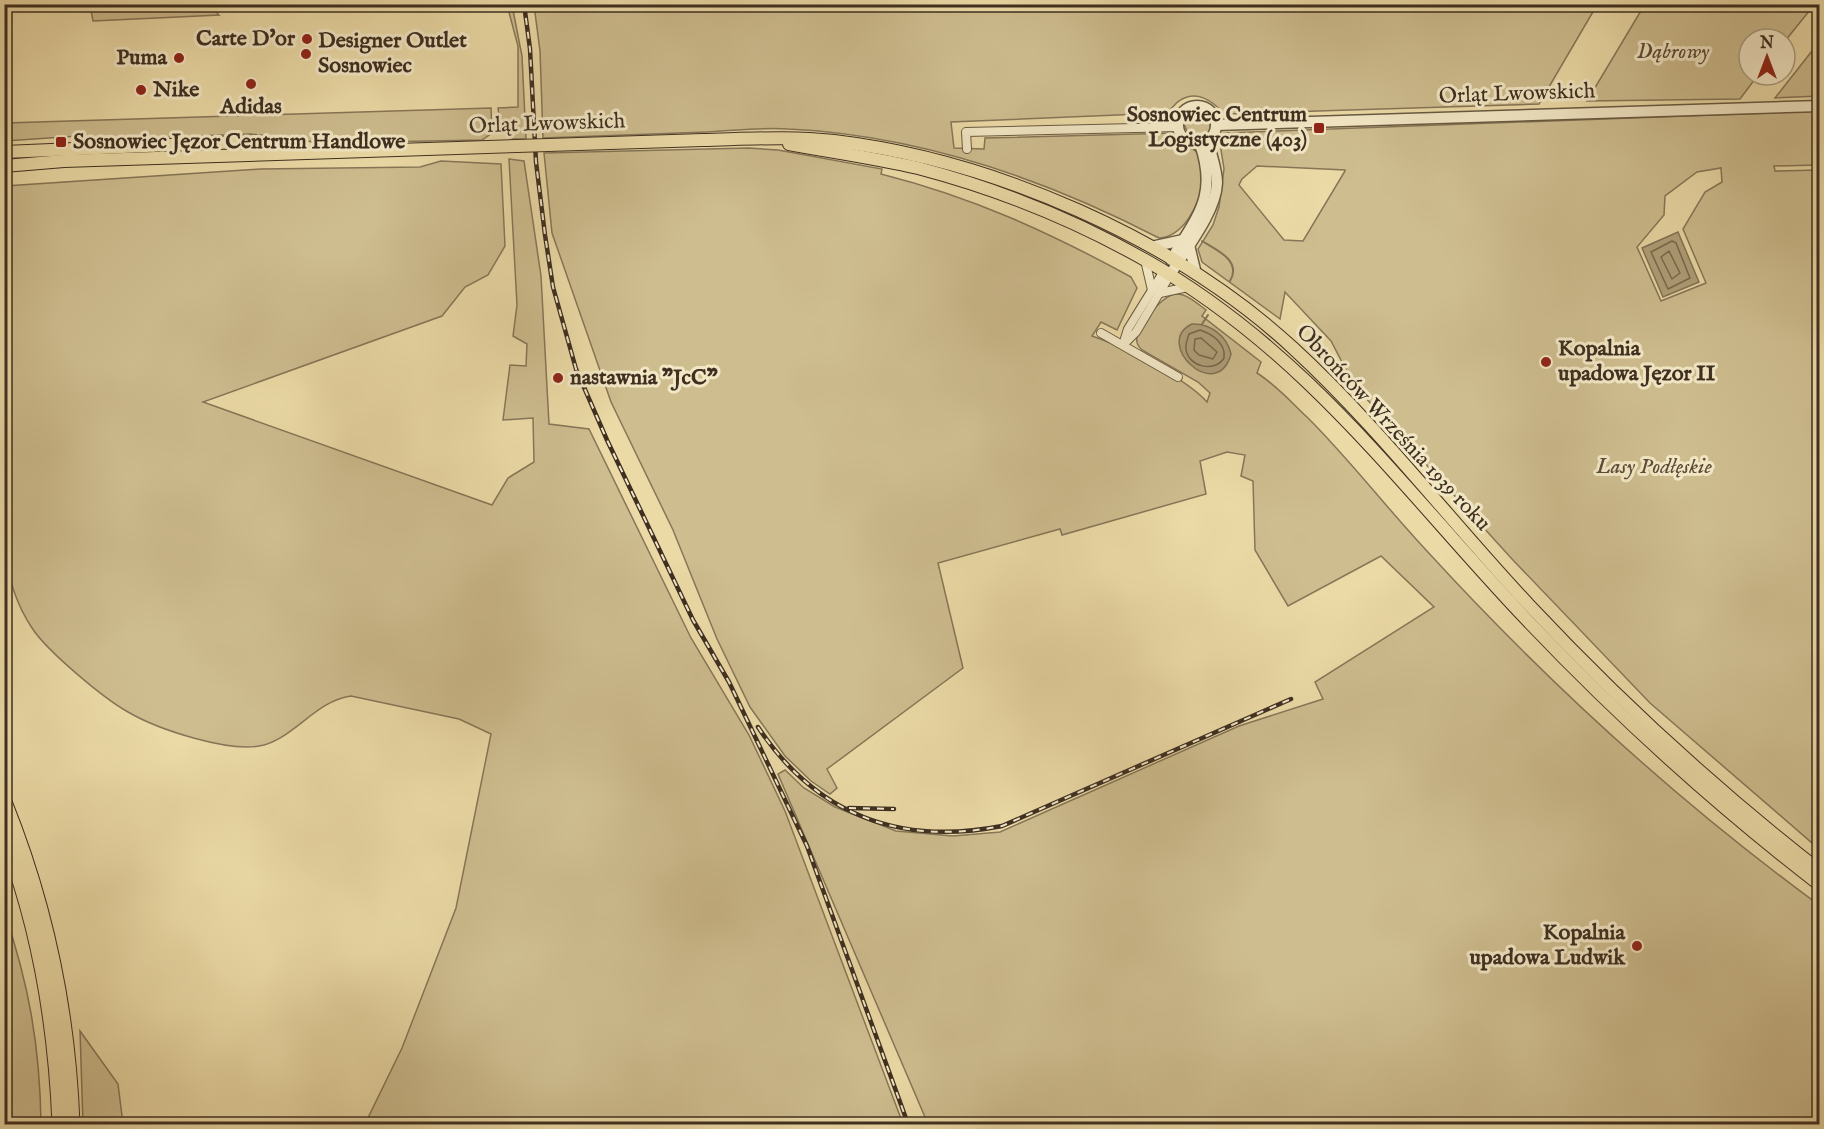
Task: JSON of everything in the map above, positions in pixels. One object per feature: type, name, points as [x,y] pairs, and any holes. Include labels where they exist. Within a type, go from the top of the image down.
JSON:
[{"type":"highway","points":[[4,802],[31,875],[54,962],[66,1044],[72,1125]]},
{"type":"highway","points":[[4,835],[27,904],[46,987],[56,1060],[60,1125]]},
{"type":"main road","name":"Obrońców Września 1939 roku","points":[[752,139],[790,138],[834,141],[933,161],[1077,209],[1151,247],[1196,274],[1260,321],[1302,356],[1374,432],[1488,561],[1578,656],[1698,770],[1820,872]]},
{"type":"main road","name":"Orląt Lwowskich","points":[[4,166],[64,161],[752,139]]},
{"type":"main road","name":"Obrońców Września 1939 roku","points":[[752,139],[881,160],[954,178],[1043,209],[1145,260],[1189,287],[1264,342],[1317,389],[1364,437],[1493,583],[1594,687],[1704,790],[1820,885]]},
{"type":"main road","name":"Orląt Lwowskich","points":[[4,152],[241,142],[343,151]]},
{"type":"street","points":[[1196,106],[1210,111],[1216,125],[1214,134],[1204,143],[1188,142],[1178,127],[1183,113],[1196,106]]},
{"type":"street","name":"Orląt Lwowskich","points":[[1216,125],[1820,106]]},
{"type":"street","points":[[967,148],[966,132],[1178,127]]},
{"type":"street","points":[[1123,345],[1136,332],[1156,292],[1186,242],[1207,192],[1208,174],[1204,143]]},
{"type":"street","points":[[1151,247],[1186,242]]},
{"type":"street","points":[[1186,242],[1196,274]]},
{"type":"street","points":[[1145,260],[1156,292]]},
{"type":"street","points":[[1156,292],[1189,287]]},
{"type":"street","points":[[1101,333],[1178,377]]},
{"type":"green space","name":"Dąbrowy","points":[[1645,4],[1814,4],[1796,27],[1737,27],[1737,87],[1749,87],[1740,99],[1587,101]]},
{"type":"green space","points":[[90,5],[209,5],[219,15],[93,21]]},
{"type":"green space","points":[[507,5],[512,5],[522,56],[526,139],[511,139],[501,130],[498,108],[518,107],[518,46]]},
{"type":"green space","points":[[534,5],[1597,5],[1539,104],[1225,114],[1204,98],[1192,96],[1179,101],[1165,113],[951,122],[954,148],[984,149],[985,138],[1175,133],[1196,151],[1202,163],[1205,180],[1201,182],[1198,199],[1189,218],[1175,232],[1167,237],[1159,238],[1026,179],[932,151],[884,140],[836,133],[778,129],[543,138],[540,51]]},
{"type":"green space","points":[[1819,42],[1819,96],[1775,98],[1784,87],[1797,87],[1797,70]]},
{"type":"green space","points":[[491,108],[492,133],[482,140],[322,143],[251,134],[113,139],[78,136],[5,141],[5,123]]},
{"type":"green space","points":[[1200,111],[1198,121],[1201,123],[1210,118],[1212,124],[1210,133],[1198,139],[1189,136],[1184,124],[1188,115]]},
{"type":"green space","name":"Lasy Podłęskie","points":[[1819,111],[1819,165],[1774,166],[1775,171],[1819,170],[1819,849],[1650,703],[1512,559],[1354,385],[1331,341],[1285,292],[1280,319],[1202,262],[1198,249],[1213,225],[1219,207],[1224,169],[1220,143],[1224,133]],"holes":[[[1257,166],[1345,170],[1345,171],[1303,241],[1284,240],[1239,185],[1242,179]],[[1721,168],[1722,182],[1705,192],[1683,229],[1706,283],[1661,301],[1637,247],[1664,215],[1665,196],[1697,172]]]},
{"type":"green space","points":[[748,148],[778,150],[882,169],[881,174],[947,193],[1009,217],[1131,277],[1137,288],[1117,330],[1101,322],[1092,336],[1153,364],[1185,383],[1207,402],[1210,393],[1198,382],[1142,350],[1137,339],[1138,332],[1146,318],[1158,304],[1171,295],[1185,296],[1206,310],[1202,316],[1261,362],[1257,373],[1283,394],[1323,434],[1471,598],[1565,692],[1714,824],[1819,905],[1819,1124],[928,1124],[778,774],[785,770],[804,788],[835,807],[896,831],[953,836],[1000,832],[1239,726],[1323,699],[1315,682],[1434,607],[1381,556],[1288,606],[1255,550],[1253,481],[1241,476],[1245,455],[1227,452],[1200,461],[1206,494],[1062,535],[1060,529],[938,563],[963,668],[827,769],[837,788],[830,794],[811,781],[785,756],[750,707],[717,639],[673,530],[611,402],[552,233],[544,153]]},
{"type":"green space","points":[[509,159],[524,161],[541,276],[549,424],[589,429],[691,638],[749,735],[785,811],[903,1124],[365,1124],[402,1048],[456,908],[491,734],[459,719],[351,696],[327,704],[287,734],[264,745],[233,746],[194,738],[141,719],[105,696],[62,661],[39,638],[17,600],[4,551],[5,186],[260,169],[420,167],[441,161],[501,164],[505,246],[488,275],[465,287],[442,316],[203,402],[492,505],[508,478],[534,462],[533,418],[503,420],[510,365],[526,366],[527,344],[513,336],[517,305]]},
{"type":"green space","points":[[4,911],[20,964],[32,1016],[41,1124],[5,1124]]},
{"type":"green space","points":[[80,1031],[118,1084],[123,1124],[83,1124]]},
{"type":"water","points":[[1678,232],[1699,282],[1663,297],[1642,248]]},
{"type":"water","points":[[1192,324],[1211,328],[1222,336],[1231,354],[1224,368],[1213,374],[1202,372],[1191,365],[1183,355],[1179,344],[1182,333]]},
{"type":"waterway","points":[[1202,241],[1221,252],[1230,262],[1233,268],[1230,281]]},
{"type":"waterway","points":[[1202,324],[1208,315]]},
{"type":"railway","points":[[524,4],[530,49],[536,162],[545,235],[553,287],[576,369],[607,440],[693,620],[729,682],[807,846],[908,1124]]},
{"type":"railway","points":[[758,727],[781,757],[806,782],[834,802],[864,817],[895,827],[929,831],[965,831],[1002,826],[1291,699]]},
{"type":"railway","points":[[849,808],[894,809]]},
{"type":"place","name":"Carte D'or","points":[[307,39]]},
{"type":"place","name":"Designer Outlet Sosnowiec","points":[[306,54]]},
{"type":"place","name":"Puma","points":[[179,58]]},
{"type":"place","name":"Adidas","points":[[251,84]]},
{"type":"place","name":"Nike","points":[[141,90]]},
{"type":"place","name":"Sosnowiec Centrum Logistyczne (403)","points":[[1319,128]]},
{"type":"place","name":"Sosnowiec Jęzor Centrum Handlowe","points":[[61,142]]},
{"type":"place","name":"Kopalnia upadowa Jęzor II","points":[[1546,362]]},
{"type":"place","name":"nastawnia \"JcC\"","points":[[558,378]]},
{"type":"place","name":"Kopalnia upadowa Ludwik","points":[[1637,946]]}]
